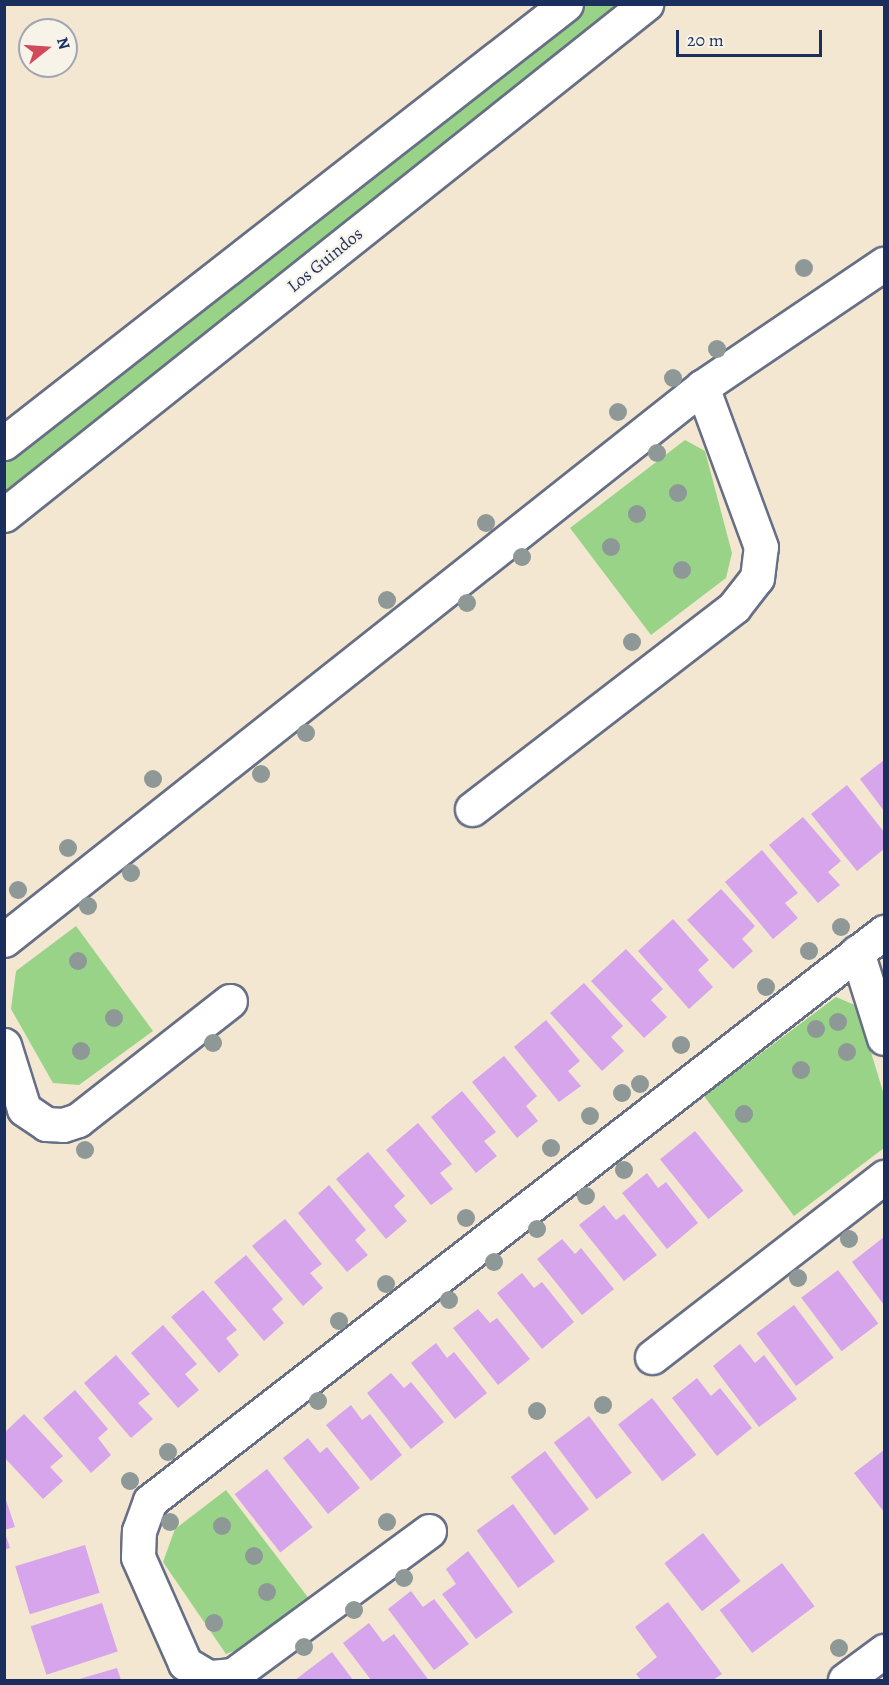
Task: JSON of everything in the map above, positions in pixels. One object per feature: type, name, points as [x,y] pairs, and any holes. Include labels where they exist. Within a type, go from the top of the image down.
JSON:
[{"type":"street","points":[[4,442],[566,4]]},
{"type":"street","name":"Los Guindos","points":[[4,515],[646,4]]},
{"type":"street","points":[[4,940],[702,387],[885,264]]},
{"type":"street","points":[[472,809],[734,607],[757,578],[761,547],[702,387]]},
{"type":"street","points":[[429,1532],[233,1675],[208,1677],[185,1663],[138,1557],[139,1530],[150,1501],[885,932]]},
{"type":"street","points":[[857,952],[885,1038]]},
{"type":"street","points":[[4,1045],[24,1109],[46,1124],[63,1125],[78,1120],[230,1001]]},
{"type":"street","points":[[652,1357],[885,1177]]},
{"type":"street","points":[[845,1680],[885,1651]]},
{"type":"green space","points":[[582,5],[636,5],[5,508],[4,450]]},
{"type":"green space","points":[[685,440],[705,451],[732,553],[726,578],[651,635],[570,528]]},
{"type":"green space","points":[[76,926],[153,1031],[79,1085],[53,1083],[11,1009],[16,971]]},
{"type":"green space","points":[[836,997],[857,1006],[884,1095],[884,1148],[794,1216],[704,1096]]},
{"type":"green space","points":[[226,1490],[310,1600],[255,1643],[226,1654],[163,1562],[175,1529]]},
{"type":"building","points":[[884,760],[884,811],[860,779]]},
{"type":"building","points":[[847,785],[884,832],[884,849],[857,871],[811,814]]},
{"type":"building","points":[[803,817],[841,861],[828,872],[840,885],[818,903],[769,845]]},
{"type":"building","points":[[762,850],[798,893],[785,903],[798,918],[773,939],[725,882]]},
{"type":"building","points":[[721,889],[755,926],[742,939],[753,951],[733,969],[687,920]]},
{"type":"building","points":[[673,919],[709,960],[698,970],[713,987],[689,1009],[638,951]]},
{"type":"building","points":[[626,949],[663,989],[651,1000],[667,1017],[644,1038],[591,981]]},
{"type":"building","points":[[584,983],[623,1026],[611,1037],[624,1051],[602,1071],[550,1013]]},
{"type":"building","points":[[546,1020],[580,1061],[568,1071],[581,1086],[559,1102],[514,1047]]},
{"type":"building","points":[[504,1056],[537,1096],[526,1106],[538,1121],[517,1138],[472,1082]]},
{"type":"building","points":[[462,1091],[496,1132],[484,1141],[497,1156],[476,1173],[431,1117]]},
{"type":"building","points":[[418,1123],[452,1164],[440,1173],[453,1189],[431,1205],[386,1150]]},
{"type":"building","points":[[695,1131],[743,1191],[708,1219],[660,1159]]},
{"type":"building","points":[[368,1152],[405,1196],[394,1206],[407,1221],[386,1239],[336,1179]]},
{"type":"building","points":[[647,1173],[658,1188],[666,1182],[698,1223],[667,1249],[622,1193]]},
{"type":"building","points":[[329,1185],[366,1230],[355,1240],[368,1255],[347,1272],[298,1213]]},
{"type":"building","points":[[604,1205],[616,1220],[624,1214],[657,1255],[624,1281],[579,1225]]},
{"type":"building","points":[[285,1219],[322,1264],[310,1273],[323,1288],[303,1306],[252,1246]]},
{"type":"building","points":[[884,1237],[884,1305],[852,1262]]},
{"type":"building","points":[[562,1239],[575,1254],[581,1248],[614,1289],[582,1315],[537,1259]]},
{"type":"building","points":[[246,1255],[283,1299],[272,1309],[284,1323],[264,1341],[214,1282]]},
{"type":"building","points":[[838,1270],[878,1324],[842,1351],[801,1298]]},
{"type":"building","points":[[522,1273],[534,1288],[542,1282],[574,1322],[542,1349],[497,1293]]},
{"type":"building","points":[[203,1290],[237,1330],[226,1338],[239,1355],[219,1373],[171,1317]]},
{"type":"building","points":[[794,1305],[834,1358],[796,1386],[756,1333]]},
{"type":"building","points":[[478,1309],[490,1323],[497,1318],[530,1359],[498,1385],[453,1328]]},
{"type":"building","points":[[163,1325],[197,1364],[185,1374],[199,1390],[178,1408],[131,1353]]},
{"type":"building","points":[[436,1343],[447,1358],[454,1352],[487,1393],[455,1419],[411,1363]]},
{"type":"building","points":[[740,1344],[755,1363],[764,1355],[797,1399],[759,1427],[713,1366]]},
{"type":"building","points":[[116,1355],[150,1394],[138,1403],[153,1419],[131,1438],[84,1383]]},
{"type":"building","points":[[391,1373],[404,1388],[411,1382],[444,1422],[411,1449],[367,1393]]},
{"type":"building","points":[[697,1378],[711,1396],[720,1388],[752,1428],[717,1456],[672,1398]]},
{"type":"building","points":[[75,1390],[108,1429],[98,1438],[111,1455],[91,1473],[43,1418]]},
{"type":"building","points":[[652,1398],[696,1455],[662,1481],[618,1424]]},
{"type":"building","points":[[351,1405],[362,1420],[370,1414],[402,1455],[371,1481],[326,1425]]},
{"type":"building","points":[[24,1414],[63,1456],[50,1467],[63,1481],[43,1499],[4,1457],[4,1433]]},
{"type":"building","points":[[589,1416],[632,1473],[597,1499],[554,1442]]},
{"type":"building","points":[[308,1438],[320,1453],[327,1447],[360,1488],[328,1514],[283,1458]]},
{"type":"building","points":[[884,1450],[884,1512],[854,1473]]},
{"type":"building","points":[[545,1451],[589,1509],[555,1535],[511,1477]]},
{"type":"building","points":[[267,1469],[313,1527],[280,1553],[235,1494]]},
{"type":"building","points":[[4,1494],[15,1527],[4,1530]]},
{"type":"building","points":[[513,1504],[555,1561],[518,1588],[477,1530]]},
{"type":"building","points":[[4,1530],[10,1548],[4,1550]]},
{"type":"building","points":[[703,1533],[741,1581],[702,1611],[664,1563]]},
{"type":"building","points":[[85,1545],[100,1593],[30,1614],[15,1566]]},
{"type":"building","points":[[468,1551],[513,1612],[476,1639],[442,1594],[456,1584],[446,1569]]},
{"type":"building","points":[[782,1563],[814,1606],[752,1653],[720,1610]]},
{"type":"building","points":[[411,1591],[423,1607],[434,1599],[469,1644],[434,1670],[388,1609]]},
{"type":"building","points":[[668,1602],[722,1674],[713,1680],[641,1680],[636,1674],[657,1657],[635,1627]]},
{"type":"building","points":[[102,1603],[118,1652],[46,1675],[31,1626]]},
{"type":"building","points":[[369,1623],[383,1642],[394,1634],[428,1679],[371,1680],[343,1643]]},
{"type":"building","points":[[332,1652],[353,1680],[295,1680]]},
{"type":"building","points":[[117,1668],[121,1680],[76,1680]]}]
